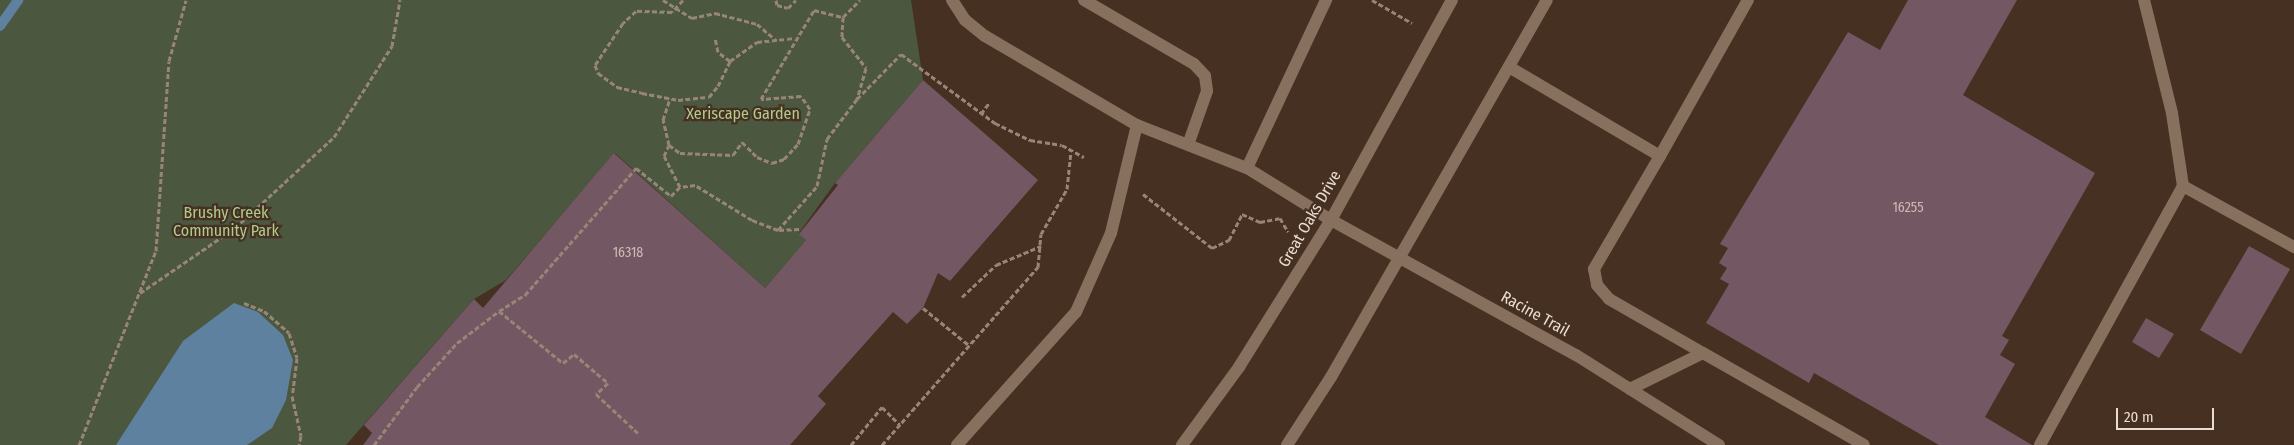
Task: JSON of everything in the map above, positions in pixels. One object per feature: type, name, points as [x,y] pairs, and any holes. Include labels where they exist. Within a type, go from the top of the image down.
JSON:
[{"type":"street","name":"Racine Trail","points":[[952,0],[966,20],[985,36],[1137,125],[1247,168],[1330,220],[1576,355],[1719,445]]},
{"type":"street","points":[[1084,0],[1194,64],[1205,76],[1206,91],[1188,145]]},
{"type":"street","points":[[1247,168],[1326,0]]},
{"type":"street","name":"Great Oaks Drive","points":[[1182,445],[1240,367],[1330,220],[1452,0]]},
{"type":"street","points":[[1287,445],[1400,258],[1547,0]]},
{"type":"street","points":[[1748,0],[1594,269],[1597,285],[1609,299],[1864,445]]},
{"type":"street","points":[[2040,445],[2183,186],[2172,113],[2144,0]]},
{"type":"street","points":[[1509,67],[1660,156]]},
{"type":"street","points":[[957,445],[1076,312],[1111,233],[1137,125]]},
{"type":"street","points":[[2183,186],[2294,247]]},
{"type":"street","points":[[1630,389],[1703,353]]},
{"type":"path","points":[[79,445],[156,251],[169,60],[186,0]]},
{"type":"path","points":[[139,293],[235,228],[334,137],[392,46],[400,0]]},
{"type":"path","points":[[663,0],[692,18],[715,13],[757,24],[776,40]]},
{"type":"path","points":[[683,0],[672,12],[636,12],[623,23],[595,65],[598,73],[617,87],[670,98],[709,97],[718,86],[730,61],[757,42],[794,38]]},
{"type":"path","points":[[776,0],[777,5],[788,8],[796,0]]},
{"type":"path","points":[[858,99],[866,68],[842,37],[843,17],[860,0]]},
{"type":"path","points":[[1372,0],[1412,23]]},
{"type":"path","points":[[669,145],[680,153],[715,157],[733,155],[742,142],[757,157],[772,163],[784,159],[798,144],[810,109],[801,96],[760,99],[794,38],[814,10],[843,17]]},
{"type":"path","points":[[715,38],[718,52],[730,61]]},
{"type":"path","points":[[778,230],[817,186],[827,139],[858,99],[902,54],[982,114],[1030,140],[1062,145],[1084,157]]},
{"type":"path","points":[[670,98],[663,120],[669,145],[664,156],[680,187]]},
{"type":"path","points":[[982,114],[989,103]]},
{"type":"path","points":[[882,445],[1038,267],[1041,234],[1067,189],[1071,150]]},
{"type":"path","points":[[374,445],[417,387],[457,343],[499,311],[525,295],[636,168],[671,196],[680,187],[695,185],[752,220],[778,230],[799,229]]},
{"type":"path","points":[[1135,188],[1212,248],[1229,240],[1242,214],[1260,222],[1280,218],[1288,232]]},
{"type":"path","points":[[962,298],[996,265],[1041,246]]},
{"type":"path","points":[[244,302],[264,310],[289,333],[297,358],[292,396],[301,436],[299,445]]},
{"type":"path","points":[[923,308],[970,346]]},
{"type":"path","points":[[499,311],[563,363],[574,354],[602,377],[608,383],[596,394],[638,433]]},
{"type":"path","points":[[851,445],[882,407],[900,426]]},
{"type":"green space","name":"Brushy Creek Community Park","points":[[0,0],[911,0],[923,80],[835,183],[799,233],[806,240],[765,288],[615,153],[506,280],[474,299],[346,445],[0,445]]},
{"type":"water","points":[[234,303],[258,312],[283,335],[293,360],[286,400],[272,428],[247,445],[116,445],[183,341]]},
{"type":"building","points":[[1908,0],[2017,0],[1963,95],[2095,173],[2002,336],[2009,340],[2000,355],[2015,364],[1985,417],[2032,445],[1939,445],[1814,373],[1809,383],[1706,323],[1729,284],[1720,279],[1727,268],[1719,263],[1728,248],[1720,244],[1848,32],[1880,50]]},
{"type":"building","points":[[923,80],[1038,180],[950,281],[938,273],[923,308],[907,324],[893,312],[818,396],[826,404],[790,445],[363,445],[372,433],[364,425],[474,299],[483,308],[614,153],[765,288],[806,240],[799,234],[838,185],[835,183]]},
{"type":"building","points":[[2249,246],[2290,269],[2241,354],[2200,330]]},
{"type":"building","points":[[2146,318],[2174,334],[2159,358],[2132,342]]},
{"type":"waterway","points":[[0,26],[18,0]]},
{"type":"park label","name":"Xeriscape Garden","points":[[743,114]]}]
